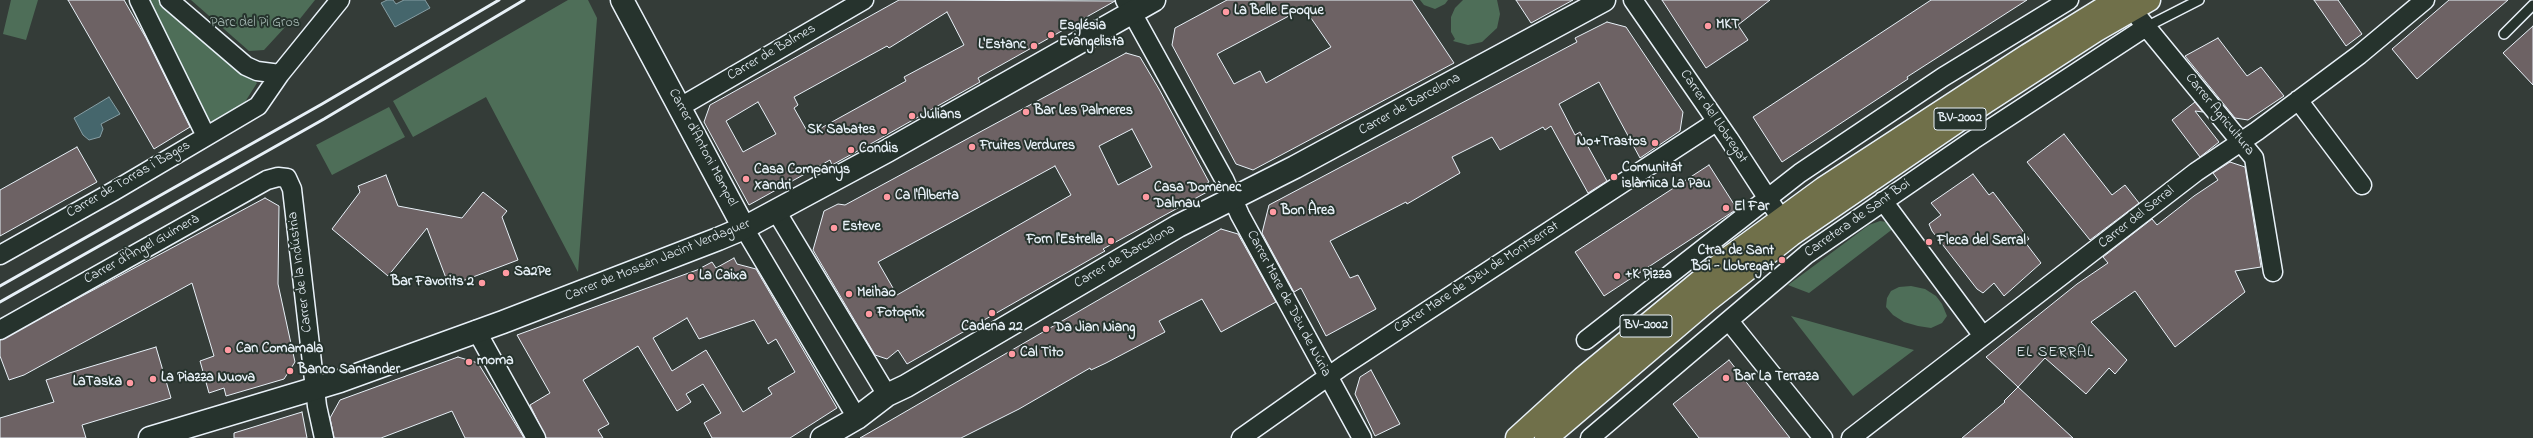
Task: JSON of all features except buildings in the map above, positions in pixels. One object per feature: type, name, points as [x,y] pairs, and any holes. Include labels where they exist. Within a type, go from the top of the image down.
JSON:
[{"type":"main road","name":"BV-2002","points":[[1517,438],[1583,378],[1727,259],[1786,227],[1987,101],[2095,31],[2132,2]]},
{"type":"main road","name":"BV-2002","points":[[1546,438],[1707,301],[1786,227]]},
{"type":"street","points":[[139,0],[206,136]]},
{"type":"street","points":[[152,28],[162,14],[173,4],[246,66],[257,71],[280,74],[340,0]]},
{"type":"street","name":"Carrer d'Antoni Mampel","points":[[622,0],[744,228],[857,418]]},
{"type":"street","name":"Carrer de Balmes","points":[[680,107],[864,0]]},
{"type":"street","name":"Carrer de Mossèn Jacint Verdaguer","points":[[150,438],[315,389],[476,330],[503,322],[744,228],[776,211],[1128,6],[1154,0]]},
{"type":"street","name":"Carrer de Barcelona","points":[[822,438],[857,418],[887,395],[906,386],[1178,226],[1233,199],[1604,0]]},
{"type":"street","name":"Carrer del Llobregat","points":[[1633,0],[1786,227]]},
{"type":"street","points":[[1586,340],[1800,173],[1943,77],[2069,0]]},
{"type":"street","name":"Carrer del Serral","points":[[1851,438],[2196,172],[2240,142],[2359,55],[2425,0]]},
{"type":"street","name":"Carrer Agricultura","points":[[2132,2],[2146,27],[2168,51],[2254,158],[2258,174],[2273,272]]},
{"type":"street","name":"Carrer Mare de Dèu de Núria","points":[[1128,6],[1362,438]]},
{"type":"street","name":"Carretera de Sant Boi","points":[[1590,438],[1807,254],[1883,201],[2146,27]]},
{"type":"street","name":"Carrer de Torras i Bages","points":[[0,255],[114,191],[258,106],[280,74]]},
{"type":"street","points":[[2298,100],[2362,185]]},
{"type":"street","name":"Carrer Mare de Dèu de Montserrat","points":[[1241,438],[1328,376],[1716,122]]},
{"type":"street","name":"Carrer d'Àngel Guimerà","points":[[0,330],[267,180],[278,177],[287,178]]},
{"type":"street","name":"Carrer de la Indústria","points":[[287,178],[292,190],[315,389],[324,438]]},
{"type":"street","points":[[1883,201],[1983,336]]},
{"type":"street","points":[[776,211],[887,395]]},
{"type":"street","points":[[1729,321],[1823,438]]},
{"type":"street","points":[[476,330],[536,438]]},
{"type":"lane","points":[[2146,27],[2198,0]]},
{"type":"lane","points":[[2504,34],[2533,6]]},
{"type":"green space","points":[[11,0],[38,0],[26,40],[3,34]]},
{"type":"green space","points":[[145,0],[160,0],[257,83],[245,102],[214,122],[202,117]]},
{"type":"green space","name":"Parc del Pi Gros","points":[[191,0],[315,0],[299,20],[293,24],[287,25],[264,50],[249,51]]},
{"type":"green space","points":[[568,0],[588,0],[597,18],[578,272],[486,97],[413,137],[393,101]]},
{"type":"green space","points":[[1420,0],[1448,0],[1445,4],[1435,9],[1424,5]]},
{"type":"green space","points":[[1463,0],[1497,0],[1500,14],[1497,28],[1482,42],[1468,45],[1453,41],[1455,39],[1451,32],[1451,17],[1455,8]]},
{"type":"green space","points":[[389,107],[405,137],[332,175],[316,145]]},
{"type":"green space","points":[[1880,221],[1887,222],[1894,228],[1809,293],[1788,285],[1869,225]]},
{"type":"green space","points":[[1911,286],[1925,289],[1936,296],[1942,304],[1947,316],[1942,323],[1931,328],[1904,322],[1893,315],[1886,307],[1887,298],[1891,291],[1899,287]]},
{"type":"green space","points":[[1791,316],[1848,332],[1914,350],[1853,396]]},
{"type":"water","points":[[387,0],[393,0],[396,4],[404,0],[425,0],[430,8],[395,27],[381,3]]},
{"type":"water","points":[[109,97],[120,114],[101,124],[103,129],[100,137],[89,140],[83,135],[74,118]]},
{"type":"railway","points":[[0,286],[322,104],[499,0]]},
{"type":"railway","points":[[0,302],[324,119],[524,0]]},
{"type":"place","name":"La Belle Epoque","points":[[1226,12]]},
{"type":"place","name":"MKT","points":[[1708,26]]},
{"type":"place","name":"Església Evangelista","points":[[1051,35]]},
{"type":"place","name":"L'Estanc","points":[[1034,46]]},
{"type":"place","name":"Bar Les Palmeres","points":[[1026,112]]},
{"type":"place","name":"Julians","points":[[912,116]]},
{"type":"place","name":"SK Sabates","points":[[884,131]]},
{"type":"place","name":"No+Trastos","points":[[1655,143]]},
{"type":"place","name":"Fruites Verdures","points":[[972,147]]},
{"type":"place","name":"Condis","points":[[851,150]]},
{"type":"place","name":"Comunitat islàmica La Pau","points":[[1614,177]]},
{"type":"place","name":"Casa Companys Xandri","points":[[746,179]]},
{"type":"place","name":"Ca l'Alberta","points":[[887,197]]},
{"type":"place","name":"Casa Domènec Dalmau","points":[[1146,197]]},
{"type":"place","name":"El Far","points":[[1726,208]]},
{"type":"place","name":"Bon Àrea","points":[[1273,212]]},
{"type":"place","name":"Esteve","points":[[834,228]]},
{"type":"place","name":"Forn l'Estrella","points":[[1111,241]]},
{"type":"place","name":"Fleca del Serral","points":[[1929,242]]},
{"type":"place","name":"Ctra. de Sant Boi - Llobregat","points":[[1782,260]]},
{"type":"place","name":"Sa2Pe","points":[[506,273]]},
{"type":"place","name":"+K Pizza","points":[[1617,276]]},
{"type":"place","name":"La Caixa","points":[[691,277]]},
{"type":"place","name":"Bar Favorits 2","points":[[482,283]]},
{"type":"place","name":"Meihao","points":[[849,294]]},
{"type":"place","name":"Cadena 22","points":[[992,313]]},
{"type":"place","name":"Fotoprix","points":[[869,314]]},
{"type":"place","name":"Da Jian Niang","points":[[1046,329]]},
{"type":"place","name":"Can Comamala","points":[[228,350]]},
{"type":"place","name":"Cal Tito","points":[[1012,354]]},
{"type":"place","name":"moma","points":[[469,362]]},
{"type":"place","name":"Banco Santander","points":[[290,371]]},
{"type":"place","name":"Bar La Terraza","points":[[1726,378]]},
{"type":"place","name":"La Piazza Nuova","points":[[153,379]]},
{"type":"place","name":"LaTaska","points":[[130,383]]},
{"type":"district","name":"EL SERRAL","points":[[2055,354]]}]
